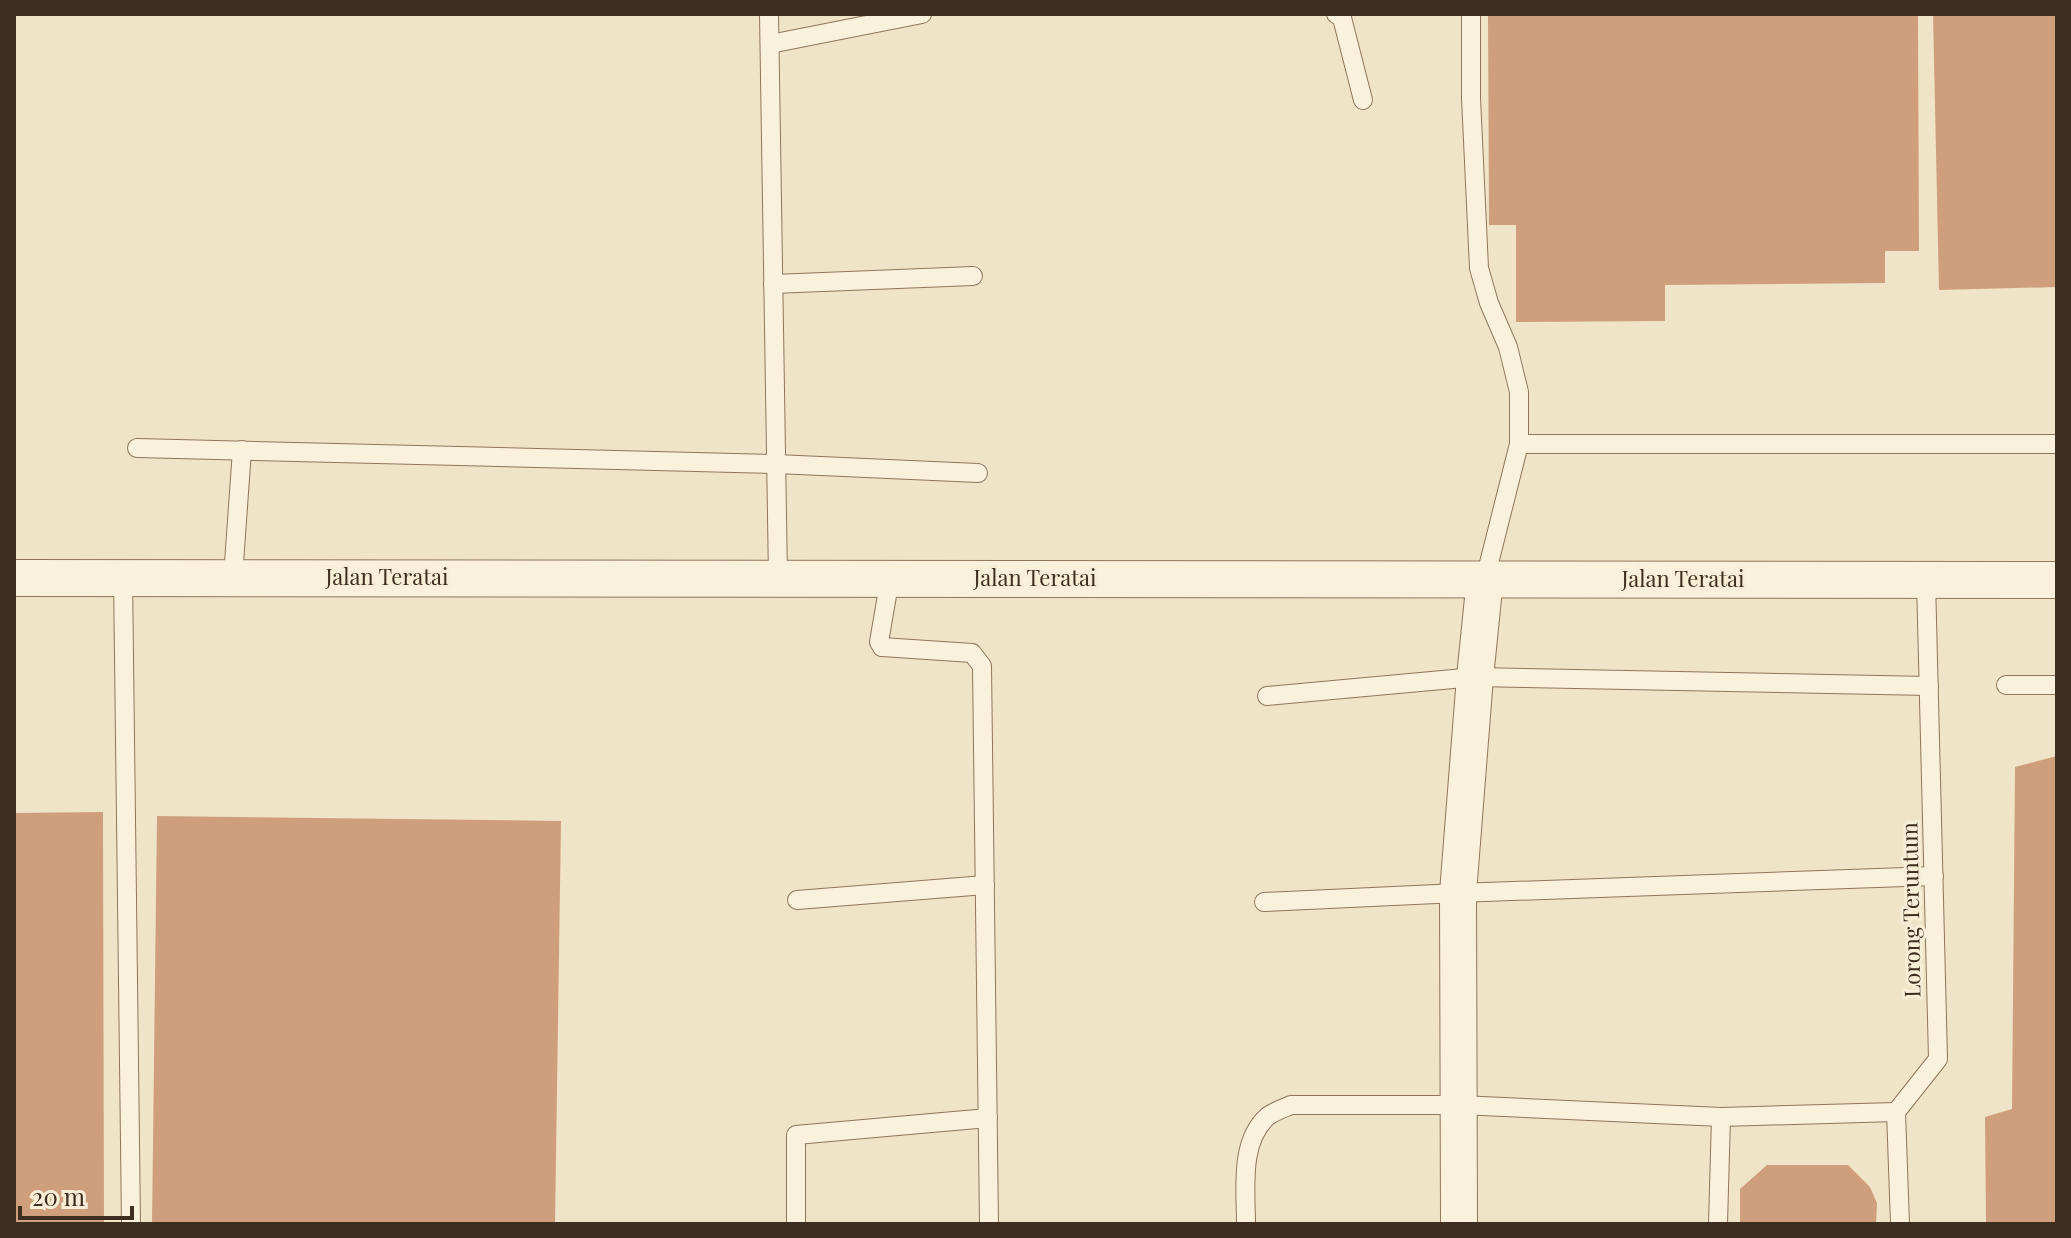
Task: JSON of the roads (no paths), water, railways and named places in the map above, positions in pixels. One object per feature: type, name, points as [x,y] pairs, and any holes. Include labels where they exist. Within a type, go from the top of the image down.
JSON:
[{"type":"street","name":"Jalan Teratai","points":[[14,578],[2057,580]]},
{"type":"street","points":[[1459,1224],[1458,893],[1485,579]]},
{"type":"lane","points":[[769,14],[778,578]]},
{"type":"lane","points":[[770,44],[922,14]]},
{"type":"lane","points":[[1336,14],[1342,18],[1363,100]]},
{"type":"lane","points":[[1471,14],[1471,98],[1479,268],[1489,303],[1508,347],[1519,392],[1519,444],[1485,579]]},
{"type":"lane","points":[[773,284],[973,276]]},
{"type":"lane","points":[[1519,444],[2057,444]]},
{"type":"lane","points":[[137,448],[776,464],[978,473]]},
{"type":"lane","points":[[233,577],[242,450]]},
{"type":"lane","points":[[123,576],[131,1224]]},
{"type":"lane","points":[[890,578],[879,642],[882,647],[972,653],[982,666],[989,1224]]},
{"type":"lane","name":"Lorong Teruntum","points":[[1896,1112],[1938,1059],[1926,580]]},
{"type":"lane","points":[[1267,696],[1475,677],[1929,686]]},
{"type":"lane","points":[[2006,685],[2057,685]]},
{"type":"lane","points":[[1264,902],[1934,876]]},
{"type":"lane","points":[[797,900],[985,885]]},
{"type":"lane","points":[[1246,1224],[1249,1150],[1257,1129],[1270,1115],[1291,1105],[1460,1105],[1721,1117],[1896,1112],[1900,1224]]},
{"type":"lane","points":[[1718,1224],[1721,1117]]},
{"type":"lane","points":[[796,1224],[796,1135],[988,1118]]}]
